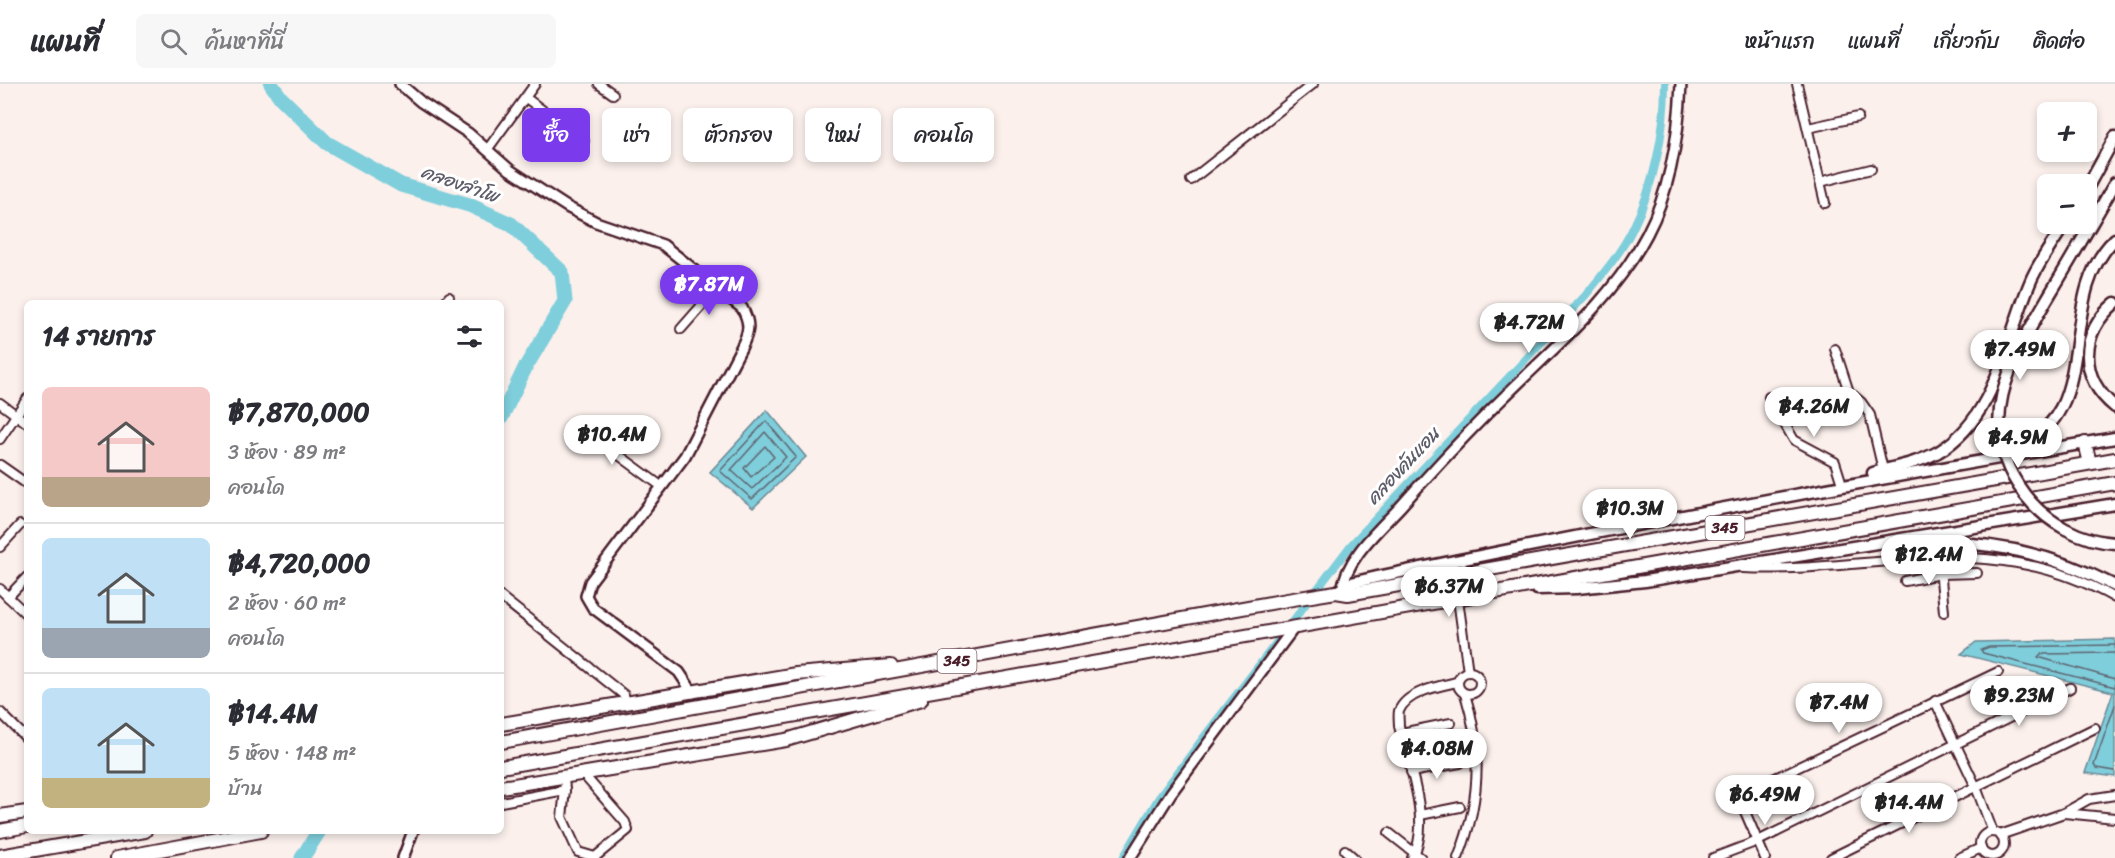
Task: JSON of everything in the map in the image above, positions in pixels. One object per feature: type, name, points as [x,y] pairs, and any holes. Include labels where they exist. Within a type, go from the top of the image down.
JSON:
[{"type":"main road","points":[[2095,174],[2115,137]]},
{"type":"main road","points":[[2115,183],[2017,351],[2002,391],[1998,413],[2004,455],[2020,488],[2035,507],[2067,529],[2089,539],[2115,543]]},
{"type":"main road","points":[[1703,512],[1919,461],[1940,451],[1960,434],[1990,391],[2032,279],[2060,234]]},
{"type":"main road","points":[[1916,471],[2017,447],[2046,431],[2062,409],[2073,371],[2086,289],[2101,257],[2115,239]]},
{"type":"main road","points":[[2115,303],[2094,327],[2088,360],[2091,378],[2115,407]]},
{"type":"main road","name":"345","points":[[1337,591],[1421,568],[1703,512],[1916,471],[2115,438]]},
{"type":"main road","points":[[2085,443],[2090,463]]},
{"type":"main road","name":"345","points":[[504,742],[1337,591],[2115,459]]},
{"type":"main road","name":"345","points":[[504,766],[1291,630],[2115,483]]},
{"type":"main road","name":"345","points":[[1514,589],[1607,586],[1735,568],[2115,504]]},
{"type":"main road","points":[[1861,547],[1954,542],[1994,545],[2048,556],[2115,586]]},
{"type":"main road","points":[[504,722],[693,693],[773,678],[969,659]]},
{"type":"main road","points":[[773,678],[780,684],[777,693]]},
{"type":"main road","points":[[504,787],[565,783],[583,774],[768,743],[913,702],[943,689]]},
{"type":"main road","points":[[760,722],[773,733],[768,743]]},
{"type":"main road","points":[[0,816],[24,812]]},
{"type":"main road","points":[[0,831],[24,827]]},
{"type":"main road","points":[[0,856],[129,834]]},
{"type":"main road","points":[[117,858],[243,834]]},
{"type":"street","points":[[400,84],[421,102],[461,128],[510,170],[567,207],[596,222],[663,245],[718,287],[742,308],[749,319],[749,331],[685,456],[590,582],[586,596],[593,608],[680,672],[693,693]]},
{"type":"street","points":[[487,150],[536,84]]},
{"type":"street","points":[[599,84],[613,94]]},
{"type":"street","points":[[1191,180],[1313,84]]},
{"type":"street","points":[[1337,591],[1354,561],[1380,528],[1501,399],[1592,314],[1615,285],[1648,232],[1663,193],[1676,144],[1681,84]]},
{"type":"street","points":[[1797,84],[1825,203]]},
{"type":"street","points":[[526,98],[540,108]]},
{"type":"street","points":[[1808,128],[1858,117]]},
{"type":"street","points":[[1820,182],[1871,169]]},
{"type":"street","points":[[681,328],[718,287]]},
{"type":"street","points":[[1835,349],[1849,392],[1861,402],[1870,415],[1883,470]]},
{"type":"street","points":[[1769,397],[1789,436],[1805,448],[1835,462],[1841,481]]},
{"type":"street","points":[[0,403],[24,421]]},
{"type":"street","points":[[0,439],[24,403]]},
{"type":"street","points":[[578,425],[661,486]]},
{"type":"street","points":[[0,465],[24,480]]},
{"type":"street","points":[[0,547],[20,525]]},
{"type":"street","points":[[1934,556],[1940,574],[1944,612]]},
{"type":"street","points":[[1735,568],[1783,570],[1934,556],[2007,560],[2072,578],[2115,598]]},
{"type":"street","points":[[1905,581],[1940,574],[1977,573]]},
{"type":"street","points":[[8,597],[24,580]]},
{"type":"street","points":[[0,589],[24,612]]},
{"type":"street","points":[[504,599],[624,695],[626,703]]},
{"type":"street","points":[[1458,599],[1468,672]]},
{"type":"street","points":[[1130,858],[1171,793],[1291,630]]},
{"type":"street","points":[[1468,672],[1478,676],[1480,686],[1473,694],[1466,694],[1459,690],[1457,682],[1461,675],[1468,672]]},
{"type":"street","points":[[1766,858],[1742,801],[1746,792],[1998,672]]},
{"type":"street","points":[[1416,856],[1421,826],[1420,815],[1401,733],[1399,711],[1407,701],[1426,689],[1457,682]]},
{"type":"street","points":[[1713,858],[1758,841],[2070,688]]},
{"type":"street","points":[[1458,858],[1471,826],[1476,799],[1474,721],[1466,694]]},
{"type":"street","points":[[1935,701],[1996,834],[2003,843],[2001,851],[1993,855],[1983,853],[1959,858]]},
{"type":"street","points":[[0,712],[24,736]]},
{"type":"street","points":[[1401,733],[1451,723]]},
{"type":"street","points":[[1831,858],[2095,729]]},
{"type":"street","points":[[1410,772],[1460,764]]},
{"type":"street","points":[[504,801],[565,783],[562,817],[570,840],[578,852],[595,857],[628,830],[625,822],[583,774]]},
{"type":"street","points":[[1983,853],[1984,835],[1996,834],[2064,813],[2089,799],[2115,795]]},
{"type":"street","points":[[1420,815],[1460,807]]},
{"type":"street","points":[[2064,813],[2115,818]]},
{"type":"street","points":[[1389,833],[1416,856]]},
{"type":"street","points":[[403,858],[412,834]]},
{"type":"street","points":[[1345,850],[1354,858]]},
{"type":"water","points":[[767,410],[806,457],[753,508],[710,472]]},
{"type":"water","points":[[2115,639],[2115,777],[2085,773],[2113,692],[1961,654],[1976,642]]},
{"type":"waterway","name":"คลองลำโพ","points":[[271,84],[281,98],[327,143],[401,185],[469,205],[511,224],[562,272],[565,301],[525,368],[504,412]]},
{"type":"waterway","name":"คลองคันแอน","points":[[1123,858],[1158,799],[1351,545],[1585,296],[1617,255],[1628,237],[1647,194],[1657,158],[1663,120],[1665,84]]},
{"type":"waterway","name":"คลองลำโพ","points":[[302,858],[317,834]]}]
